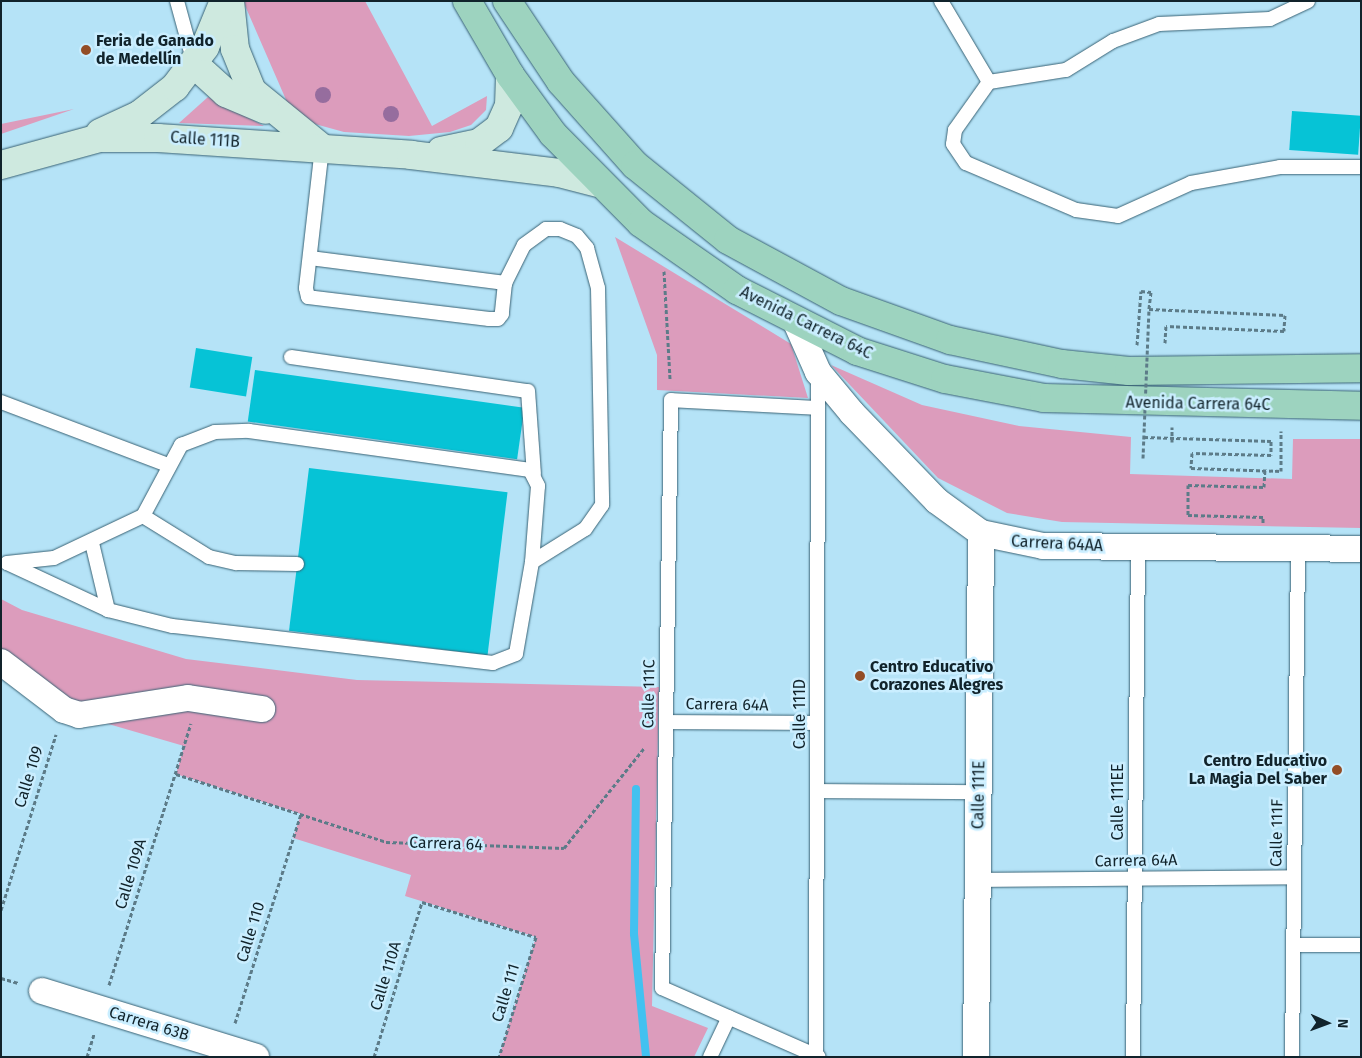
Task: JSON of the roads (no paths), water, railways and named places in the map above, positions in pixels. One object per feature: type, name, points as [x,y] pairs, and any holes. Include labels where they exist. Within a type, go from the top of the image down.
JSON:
[{"type":"main road","points":[[76,142],[154,106],[194,64],[224,1]]},
{"type":"main road","points":[[230,1],[232,32],[242,75],[275,113],[322,148]]},
{"type":"main road","name":"Avenida Carrera 64C","points":[[467,1],[510,74],[553,134],[598,183],[675,249],[795,320],[899,366],[1044,398],[1361,406]]},
{"type":"main road","name":"Avenida Carrera 64C","points":[[507,1],[561,82],[635,165],[728,240],[841,301],[950,340],[1062,364],[1129,371],[1361,368]]},
{"type":"main road","points":[[194,64],[226,93],[275,113]]},
{"type":"main road","name":"Calle 111B","points":[[411,155],[471,146],[493,134],[510,106],[510,74]]},
{"type":"main road","name":"Calle 111B","points":[[1,165],[76,142],[158,138],[411,155],[559,173],[598,183]]},
{"type":"street","name":"Carrera 64AA","points":[[795,320],[818,372],[936,501],[981,533],[1043,546],[1361,550]]},
{"type":"street","name":"Calle 111E","points":[[976,1057],[981,533]]},
{"type":"street","points":[[1,662],[64,710],[101,714],[160,700],[199,699],[262,709]]},
{"type":"street","name":"Carrera 63B","points":[[42,991],[256,1057]]},
{"type":"lane","points":[[177,1],[194,64]]},
{"type":"lane","points":[[941,1],[989,82]]},
{"type":"lane","points":[[1308,1],[1270,19],[1159,24],[1114,41],[1066,70],[989,82],[955,130],[953,144],[966,163],[1076,210],[1118,216],[1191,183],[1280,167],[1361,167]]},
{"type":"lane","points":[[322,148],[306,288],[314,299],[498,320],[506,283],[524,245],[546,228],[560,229],[577,236],[587,248],[598,288],[602,505],[585,529],[532,562]]},
{"type":"lane","points":[[310,258],[506,283]]},
{"type":"lane","points":[[4,563],[108,610],[172,626],[493,662],[516,654],[532,562],[538,486],[534,474],[528,391],[291,357]]},
{"type":"lane","name":"Calle 111D","points":[[818,372],[818,1056]]},
{"type":"lane","name":"Calle 111C","points":[[729,1017],[662,988],[671,400],[818,408]]},
{"type":"lane","points":[[1,402],[168,465]]},
{"type":"lane","points":[[4,563],[54,558],[92,543],[143,516],[168,465],[189,440],[232,430],[519,465],[534,474]]},
{"type":"lane","points":[[143,516],[209,557],[236,563],[297,564]]},
{"type":"lane","points":[[92,543],[108,610]]},
{"type":"lane","name":"Calle 111EE","points":[[1133,1057],[1138,547]]},
{"type":"lane","name":"Calle 111F","points":[[1292,1057],[1298,549]]},
{"type":"lane","name":"Carrera 64A","points":[[666,722],[817,723]]},
{"type":"lane","points":[[817,791],[978,792]]},
{"type":"lane","name":"Carrera 64A","points":[[978,880],[1294,877]]},
{"type":"lane","points":[[1293,945],[1361,945]]},
{"type":"lane","points":[[710,1057],[729,1017],[818,1056]]},
{"type":"waterway","points":[[636,789],[634,934],[646,1057]]},
{"type":"place","name":"Feria de Ganado de Medellín","points":[[86,50]]},
{"type":"place","name":"Centro Educativo Corazones Alegres","points":[[860,676]]},
{"type":"place","name":"Centro Educativo La Magia Del Saber","points":[[1337,770]]}]
